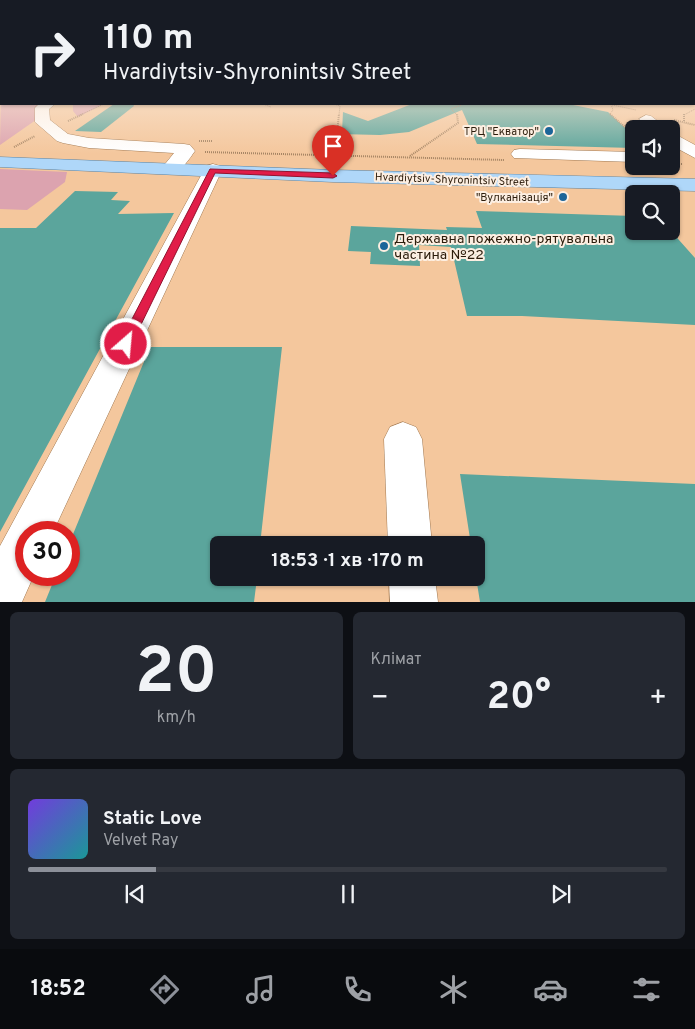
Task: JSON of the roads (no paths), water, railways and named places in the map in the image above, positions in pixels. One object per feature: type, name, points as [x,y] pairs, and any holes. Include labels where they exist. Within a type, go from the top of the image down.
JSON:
[{"type":"main road","name":"Hvardiytsiv-Shyronintsiv Street","points":[[6,156],[170,169],[333,176],[695,185]]},
{"type":"street","points":[[46,105],[42,108],[44,122],[64,138],[88,143],[181,148],[186,152],[170,169]]},
{"type":"street","points":[[680,142],[695,153]]},
{"type":"street","points":[[513,157],[625,157]]},
{"type":"street","points":[[680,158],[695,159]]},
{"type":"street","points":[[37,521],[213,170]]},
{"type":"street","points":[[403,439],[409,536]]},
{"type":"street","points":[[0,595],[15,564]]},
{"type":"street","points":[[413,586],[414,602]]},
{"type":"place","name":"ТРЦ \"Екватор\"","points":[[549,131]]},
{"type":"place","name":"\"Вулканізація\"","points":[[563,197]]},
{"type":"place","name":"Державна пожежно-рятувальна частина №22","points":[[384,246]]}]
